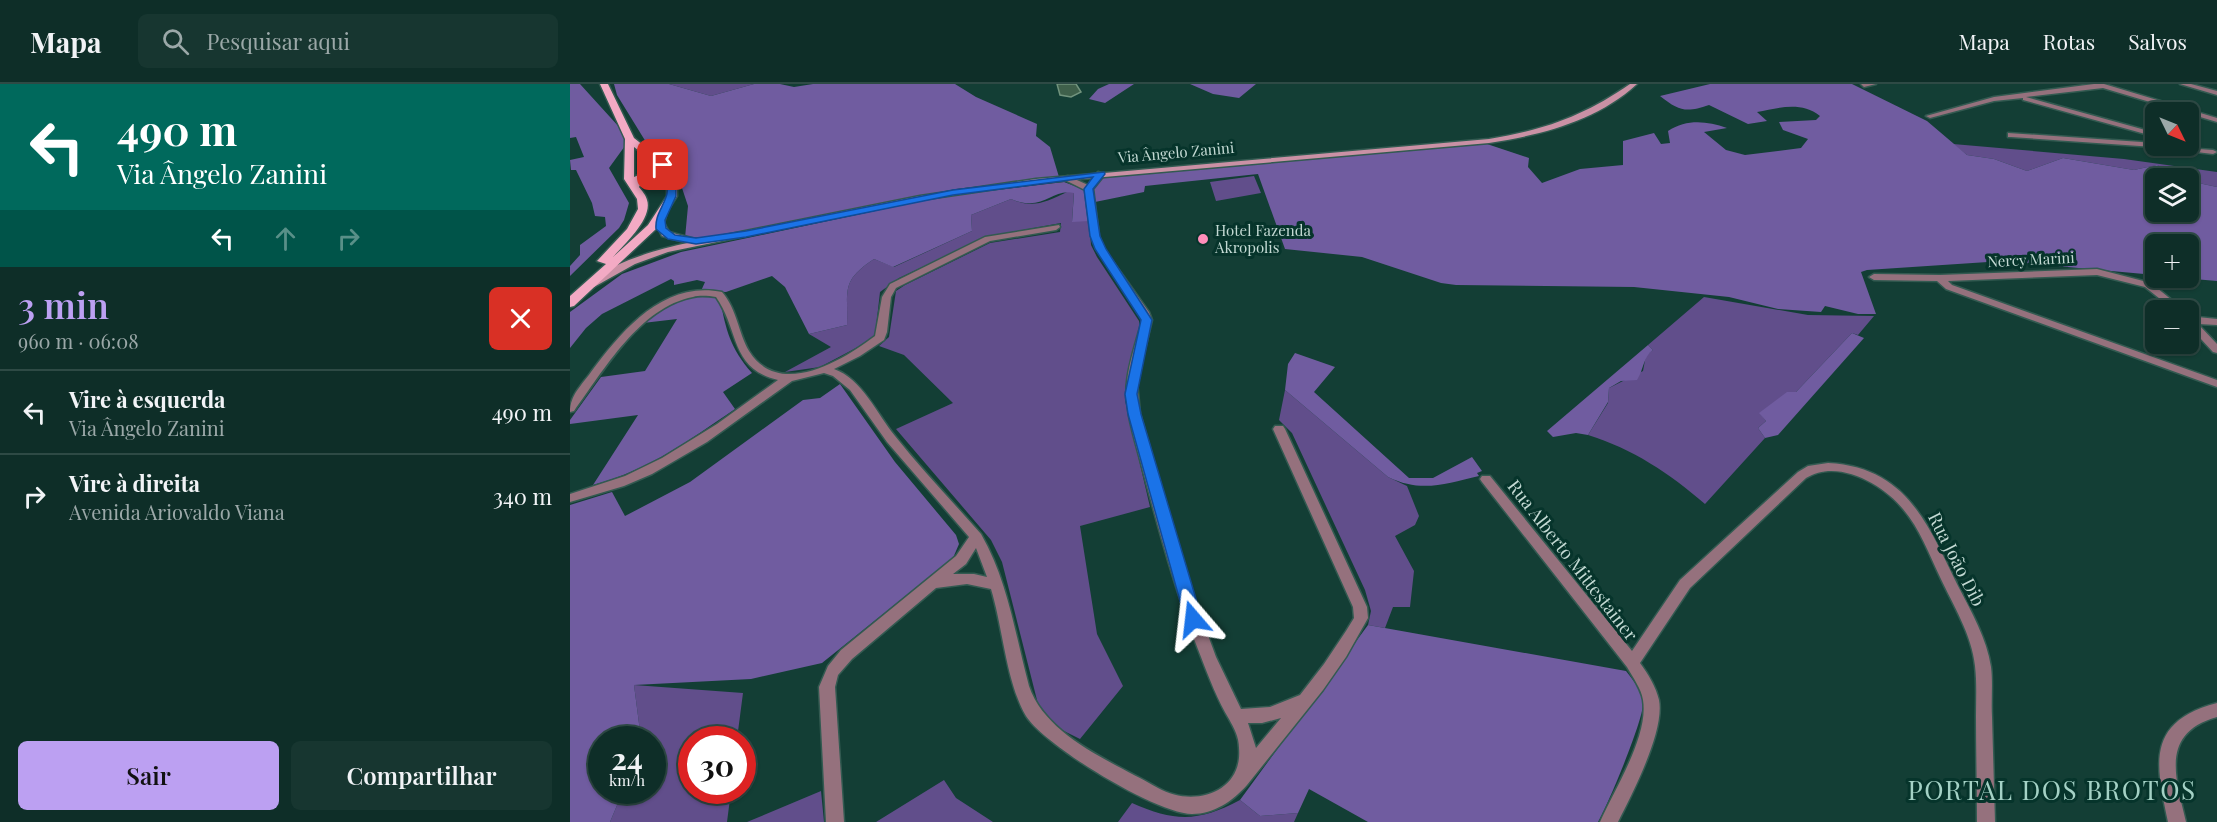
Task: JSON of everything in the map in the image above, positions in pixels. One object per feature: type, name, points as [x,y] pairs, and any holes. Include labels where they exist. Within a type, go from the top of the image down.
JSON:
[{"type":"main road","points":[[601,85],[630,139],[672,172]]},
{"type":"main road","points":[[570,293],[632,230],[640,218],[643,209],[642,199],[628,174],[630,139]]},
{"type":"main road","points":[[634,186],[637,179],[646,174],[672,172]]},
{"type":"main road","points":[[570,303],[629,250],[663,212],[672,196],[672,172]]},
{"type":"street","name":"Via Ângelo Zanini","points":[[590,285],[643,258],[711,240],[953,193],[1101,174],[1511,138],[1577,121],[1602,108],[1634,84]]},
{"type":"street","points":[[1864,86],[1873,84]]},
{"type":"street","points":[[2183,84],[2217,93]]},
{"type":"street","points":[[1930,116],[1994,99],[2099,85],[2217,120]]},
{"type":"street","points":[[2018,97],[2145,132]]},
{"type":"street","points":[[2011,135],[2145,144]]},
{"type":"street","points":[[2199,148],[2215,152]]},
{"type":"street","points":[[2199,150],[2215,152]]},
{"type":"street","points":[[1101,174],[1089,189],[1095,236],[1100,249],[1147,320],[1132,382],[1134,414],[1200,642],[1250,749],[1249,759],[1238,783]]},
{"type":"street","points":[[1065,178],[1089,189]]},
{"type":"street","name":"Via Ângelo Zanini","points":[[663,212],[660,224],[665,234],[689,241],[711,240]]},
{"type":"street","points":[[570,408],[645,315],[669,302],[706,293],[723,297],[731,322],[745,351],[761,370],[772,376],[790,376],[825,370],[880,338],[884,332],[887,293],[893,286],[988,239],[1056,227]]},
{"type":"street","name":"Nercy Marini","points":[[1874,277],[1940,279],[2097,272],[2148,285],[2167,300]]},
{"type":"street","points":[[1953,278],[1959,284],[2217,384]]},
{"type":"street","points":[[1940,279],[1949,287],[2217,377]]},
{"type":"street","points":[[2199,321],[2217,322]]},
{"type":"street","points":[[2199,331],[2217,350]]},
{"type":"street","points":[[825,370],[837,374],[854,388],[891,439],[976,537],[986,553],[998,586],[1024,697],[1035,715],[1051,732],[1158,797],[1176,805],[1193,806],[1208,802],[1223,796],[1238,783],[1307,698],[1355,631],[1361,618],[1360,607],[1279,429]]},
{"type":"street","points":[[570,498],[620,484],[675,456],[790,376]]},
{"type":"street","name":"Rua João Dib","points":[[1632,663],[1685,584],[1802,475],[1811,468],[1827,466],[1869,477],[1888,488],[1907,505],[1921,524],[1978,642],[1983,666],[1986,822]]},
{"type":"street","name":"Rua Alberto Mittestainer","points":[[1486,479],[1632,663],[1646,685],[1653,707],[1649,728],[1609,822]]},
{"type":"street","points":[[835,822],[827,687],[835,664],[961,560],[976,537]]},
{"type":"street","points":[[935,583],[980,578],[998,586]]},
{"type":"street","points":[[1235,716],[1258,718],[1272,715],[1307,698]]},
{"type":"street","points":[[2177,822],[2168,773],[2168,751],[2190,721],[2217,710]]},
{"type":"shaded area","points":[[570,84],[580,84],[630,139],[609,168],[629,203],[624,220],[619,228],[570,276],[570,266],[580,255],[580,245],[606,226],[605,217],[595,216],[592,203],[576,170],[571,170],[570,160],[584,157],[576,137],[570,138]]},
{"type":"shaded area","points":[[614,84],[669,84],[711,96],[754,84],[780,84],[794,87],[813,84],[955,84],[976,97],[1037,124],[1036,136],[1050,147],[1059,177],[956,189],[716,237],[685,238],[688,206],[678,176],[663,157],[649,147],[617,95]]},
{"type":"shaded area","points":[[669,84],[754,84],[711,96]]},
{"type":"shaded area","points":[[1109,84],[1134,84],[1105,103],[1089,99],[1098,89]]},
{"type":"shaded area","points":[[1190,84],[1256,84],[1239,98],[1213,94]]},
{"type":"shaded area","points":[[1710,84],[1852,84],[1927,121],[1967,155],[1994,159],[2027,171],[2063,158],[2134,170],[2157,165],[2163,168],[2145,168],[2145,222],[2199,222],[2199,183],[2217,187],[2217,281],[2199,279],[2199,234],[2145,234],[2145,274],[2003,261],[1867,270],[1861,272],[1876,314],[1858,314],[1825,306],[1821,312],[1778,309],[1729,297],[1634,287],[1456,285],[1441,283],[1362,257],[1285,249],[1258,174],[1145,186],[1144,192],[1095,202],[1094,188],[1103,177],[1487,144],[1529,158],[1528,167],[1542,183],[1580,169],[1623,165],[1623,141],[1654,133],[1661,144],[1670,143],[1668,131],[1689,123],[1712,124],[1727,128],[1704,132],[1726,150],[1745,155],[1801,148],[1808,139],[1783,130],[1779,122],[1816,120],[1820,116],[1805,108],[1782,108],[1757,112],[1767,121],[1748,124],[1709,105],[1688,110],[1672,105],[1660,96]]},
{"type":"shaded area","points":[[1953,144],[2124,159],[2188,168],[2163,168],[2157,165],[2134,170],[2063,158],[2027,171],[1994,159],[1967,155]]},
{"type":"shaded area","points":[[2199,169],[2217,172],[2217,187],[2199,183]]},
{"type":"shaded area","points":[[1254,176],[1261,193],[1216,201],[1210,182]]},
{"type":"shaded area","points":[[1064,182],[1085,190],[1089,221],[1072,222],[1074,193],[1066,192],[1032,203],[1022,203],[1011,199],[971,215],[972,231],[893,267],[874,259],[863,267],[848,287],[847,325],[809,334],[785,287],[772,276],[726,292],[701,291],[705,282],[697,280],[674,285],[671,279],[602,314],[586,328],[570,348],[570,312],[622,274],[681,252],[946,196]]},
{"type":"shaded area","points":[[1067,192],[1074,192],[1072,221],[1089,221],[1091,245],[1097,257],[1139,321],[1138,341],[1127,380],[1125,400],[1150,507],[1080,526],[1097,634],[1123,686],[1080,739],[1056,727],[1038,704],[1002,562],[991,540],[896,429],[953,403],[904,355],[879,346],[889,337],[896,291],[990,243],[1060,232],[1061,223],[989,236],[899,278],[880,292],[875,336],[871,340],[820,367],[785,372],[831,347],[809,334],[847,325],[848,287],[856,274],[874,259],[894,267],[972,231],[971,215],[1011,199],[1033,204]]},
{"type":"shaded area","points":[[707,295],[720,299],[730,338],[752,373],[723,392],[735,409],[650,463],[593,485],[638,415],[570,424],[570,420],[601,377],[645,371],[677,319],[643,323],[648,316],[671,303]]},
{"type":"shaded area","points":[[1704,297],[1808,315],[1874,316],[1858,335],[1852,333],[1796,392],[1760,413],[1766,421],[1758,428],[1765,438],[1705,504],[1650,463],[1620,447],[1588,435],[1608,403],[1609,388],[1643,371],[1646,355],[1653,350],[1648,345]]},
{"type":"shaded area","points":[[1852,333],[1864,338],[1778,435],[1765,438],[1758,428],[1766,421],[1759,413],[1787,392],[1796,392]]},
{"type":"shaded area","points":[[1648,345],[1653,350],[1647,356],[1637,380],[1621,381],[1609,388],[1608,402],[1588,435],[1576,433],[1553,437],[1547,431]]},
{"type":"shaded area","points":[[1295,353],[1335,367],[1314,392],[1409,478],[1433,478],[1472,457],[1482,471],[1477,473],[1479,476],[1444,484],[1422,486],[1411,485],[1388,477],[1285,390],[1288,364]]},
{"type":"shaded area","points":[[840,384],[895,462],[956,535],[959,544],[953,558],[822,663],[751,679],[634,685],[639,726],[588,726],[588,804],[618,804],[610,822],[570,822],[570,505],[612,492],[625,516],[690,482],[803,400],[820,398]]},
{"type":"shaded area","points":[[1285,390],[1388,477],[1407,486],[1419,516],[1415,525],[1395,536],[1414,571],[1410,607],[1393,607],[1385,628],[1368,625],[1371,611],[1365,590],[1292,433],[1279,420]]},
{"type":"shaded area","points":[[1368,625],[1626,671],[1637,686],[1643,704],[1624,763],[1598,822],[1368,822],[1309,789],[1298,813],[1260,816],[1240,800]]},
{"type":"shaded area","points":[[634,685],[743,693],[739,726],[678,726],[678,804],[729,804],[727,822],[610,822],[618,804],[666,804],[666,726],[639,726]]},
{"type":"shaded area","points":[[944,780],[956,798],[993,822],[876,822]]},
{"type":"shaded area","points":[[821,791],[824,822],[747,822]]},
{"type":"shaded area","points":[[1240,800],[1260,816],[1298,813],[1294,822],[1118,822],[1132,803],[1161,814],[1187,817],[1212,812]]},
{"type":"building","points":[[1057,84],[1076,84],[1081,92],[1071,97],[1060,95]]},
{"type":"place","name":"Hotel Fazenda Akropolis","points":[[1203,239]]},
{"type":"district","name":"PORTAL DOS BROTOS","points":[[2052,789]]},
{"type":"route","points":[[663,165],[672,172],[672,196],[660,220],[661,229],[672,237],[696,241],[746,234],[920,198],[1101,174],[1092,182],[1089,189],[1095,236],[1100,249],[1147,320],[1132,382],[1134,414],[1193,619]]}]
